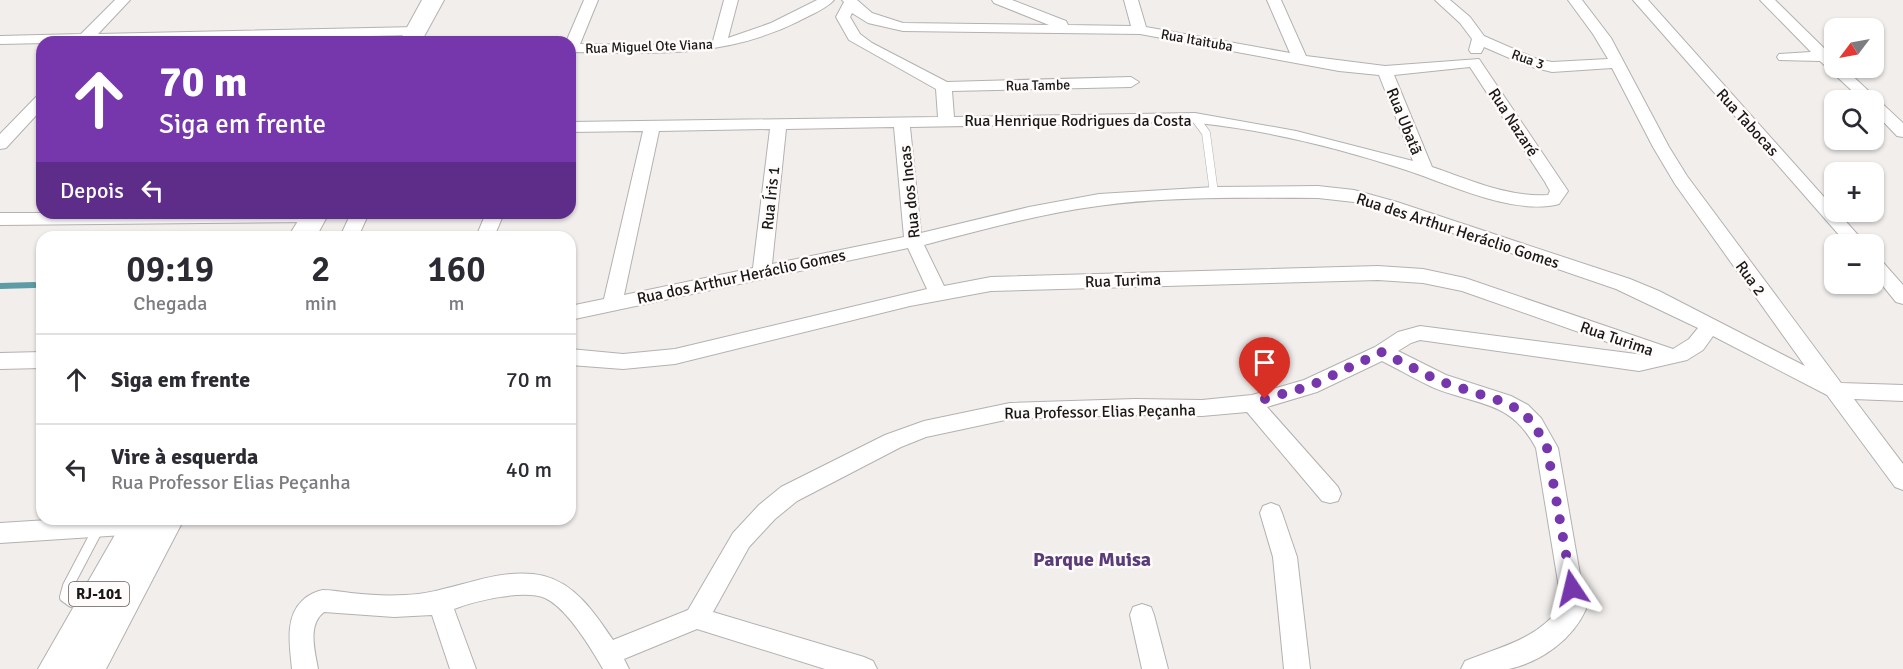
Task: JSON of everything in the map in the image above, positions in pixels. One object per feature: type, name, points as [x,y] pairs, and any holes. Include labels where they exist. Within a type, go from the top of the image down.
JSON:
[{"type":"main road","points":[[419,36],[433,0]]},
{"type":"main road","points":[[420,36],[450,0]]},
{"type":"main road","name":"RJ-101","points":[[57,669],[94,604],[146,525]]},
{"type":"main road","name":"RJ-101","points":[[86,669],[147,525]]},
{"type":"street","points":[[97,36],[123,0]]},
{"type":"street","points":[[576,36],[591,0]]},
{"type":"street","points":[[719,44],[731,0]]},
{"type":"street","name":"Rua Miguel Ote Viana","points":[[576,48],[687,47],[719,44],[772,28],[827,0]]},
{"type":"street","points":[[999,0],[1072,28]]},
{"type":"street","points":[[1131,0],[1140,30]]},
{"type":"street","points":[[1274,0],[1300,58]]},
{"type":"street","points":[[1442,0],[1466,20],[1479,39],[1474,62]]},
{"type":"street","name":"Rua 2","points":[[1575,0],[1607,44],[1680,178],[1801,348],[1837,391],[1903,481]]},
{"type":"street","name":"Rua Tabocas","points":[[1640,0],[1848,234]]},
{"type":"street","points":[[1767,0],[1824,55]]},
{"type":"street","points":[[850,1],[843,16],[854,37],[944,87],[946,121]]},
{"type":"street","name":"Rua Itaituba","points":[[850,1],[861,15],[878,22],[903,27],[1140,30],[1339,66],[1384,71],[1474,62]]},
{"type":"street","name":"Rua 3","points":[[1479,39],[1533,63],[1552,67],[1616,63]]},
{"type":"street","points":[[0,40],[36,40]]},
{"type":"street","points":[[1784,57],[1824,62]]},
{"type":"street","name":"Rua Nazaré","points":[[1474,62],[1553,181]]},
{"type":"street","name":"Rua Ubatã","points":[[1384,71],[1425,170]]},
{"type":"street","points":[[1847,78],[1860,90]]},
{"type":"street","name":"Rua Tambe","points":[[944,87],[1131,82]]},
{"type":"street","points":[[0,144],[36,106]]},
{"type":"street","points":[[1884,114],[1903,132]]},
{"type":"street","name":"Rua Henrique Rodrigues da Costa","points":[[576,127],[1195,118],[1294,134],[1425,170],[1513,198],[1541,203],[1553,200],[1558,191],[1553,181]]},
{"type":"street","name":"Rua dos Incas","points":[[902,122],[913,242],[938,292]]},
{"type":"street","name":"Rua Íris 1","points":[[762,271],[778,125]]},
{"type":"street","points":[[613,303],[652,126]]},
{"type":"street","name":"Rua des Arthur Heráclio Gomes","points":[[913,242],[1029,213],[1099,200],[1214,193],[1318,192],[1354,196],[1391,206],[1623,284],[1652,296],[1837,391]]},
{"type":"street","points":[[0,219],[36,218]]},
{"type":"street","points":[[265,219],[317,223]]},
{"type":"street","name":"Rua dos Arthur Heráclio Gomes","points":[[576,312],[762,271],[913,242]]},
{"type":"street","name":"Rua Turima","points":[[576,358],[627,363],[675,358],[938,292],[991,284],[1377,273],[1423,276],[1465,285],[1673,357]]},
{"type":"street","points":[[1884,275],[1903,297]]},
{"type":"street","name":"Rua Professor Elias Peçanha","points":[[698,618],[741,540],[767,512],[789,494],[913,433],[1010,411],[1135,407],[1202,408],[1252,403],[1310,386],[1382,352],[1405,337],[1420,333],[1639,363],[1673,357],[1689,351],[1701,342],[1709,326]]},
{"type":"street","points":[[1382,352],[1439,381],[1504,402],[1521,411],[1534,424],[1547,448],[1574,609],[1559,630],[1532,650],[1474,669]]},
{"type":"street","points":[[0,361],[36,360]]},
{"type":"street","points":[[1837,391],[1903,393]]},
{"type":"street","points":[[1252,403],[1330,494]]},
{"type":"street","points":[[1271,513],[1286,557],[1297,669]]},
{"type":"street","points":[[0,533],[110,525]]},
{"type":"street","points":[[305,669],[301,632],[303,617],[309,607],[322,601],[384,607],[440,603],[469,593],[523,586],[546,587],[565,599],[612,661],[698,618],[864,669]]},
{"type":"street","points":[[440,603],[463,669]]},
{"type":"street","points":[[1142,615],[1155,669]]},
{"type":"lane","points":[[1195,118],[1206,133],[1214,193]]},
{"type":"lane","points":[[94,604],[72,602],[65,597],[68,586],[100,526]]},
{"type":"waterway","points":[[34,285],[0,286],[36,285]]},
{"type":"district","name":"Parque Muisa","points":[[1092,559]]},
{"type":"route","points":[[1265,399],[1310,386],[1382,352],[1439,381],[1504,402],[1521,411],[1534,424],[1547,448],[1572,588]]}]
